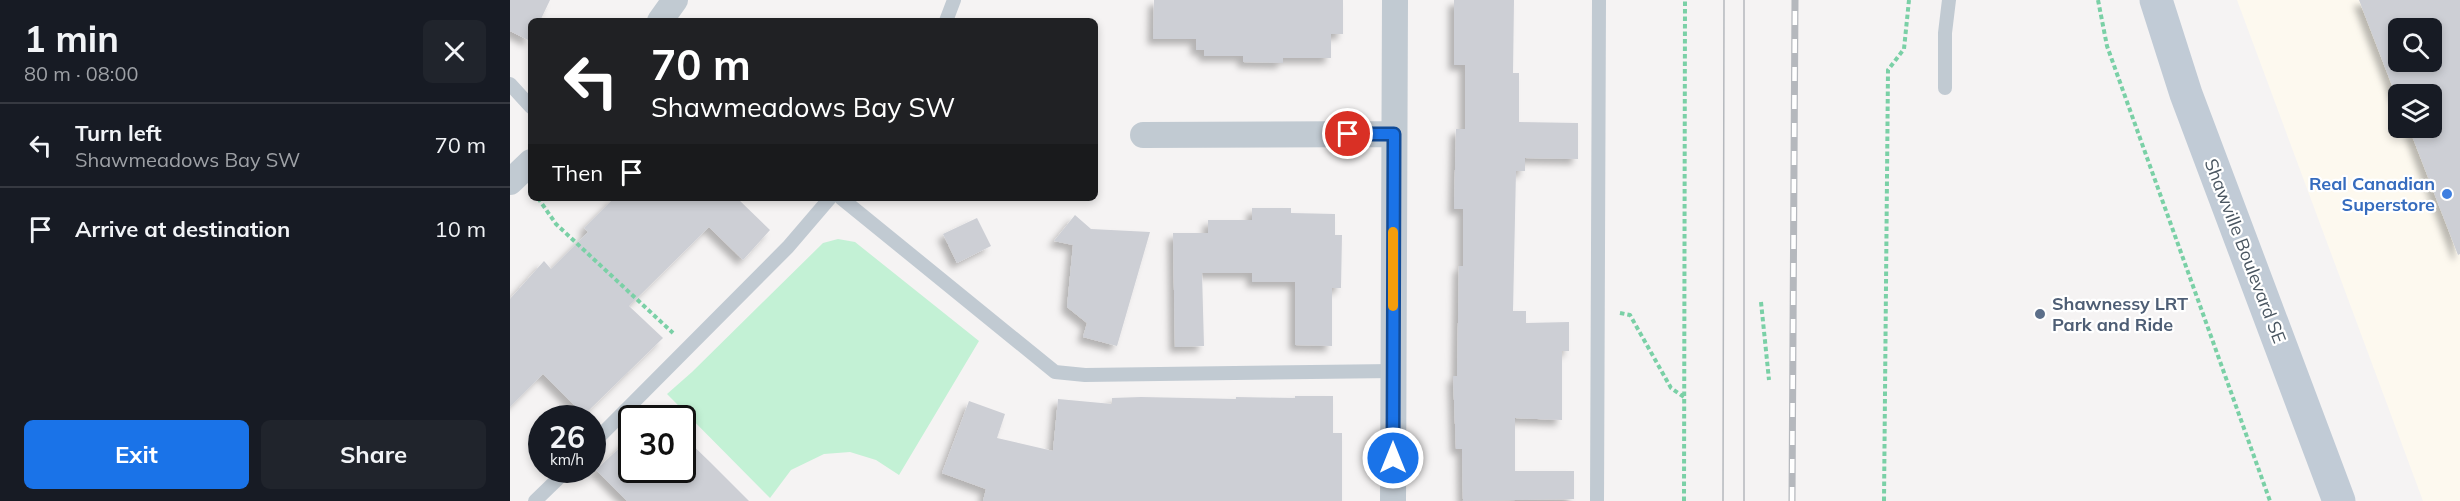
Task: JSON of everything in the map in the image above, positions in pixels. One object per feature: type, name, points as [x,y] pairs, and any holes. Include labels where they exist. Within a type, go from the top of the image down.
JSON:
[{"type":"street","points":[[662,18],[675,0]]},
{"type":"street","points":[[1393,501],[1395,0]]},
{"type":"street","name":"Shawville Boulevard SE","points":[[2156,0],[2186,94],[2339,501]]},
{"type":"street","points":[[1143,135],[1394,134]]},
{"type":"street","points":[[510,182],[528,165]]},
{"type":"lane","points":[[947,18],[954,0]]},
{"type":"lane","points":[[1598,501],[1599,0]]},
{"type":"lane","points":[[1945,88],[1945,33],[1948,0]]},
{"type":"lane","points":[[510,84],[528,104]]},
{"type":"lane","points":[[606,430],[788,247],[827,201]]},
{"type":"lane","points":[[845,201],[1055,372],[1085,375],[1393,371]]},
{"type":"lane","points":[[535,501],[554,483]]},
{"type":"path","points":[[1684,501],[1685,0]]},
{"type":"path","points":[[1884,501],[1888,70],[1904,49],[1909,0]]},
{"type":"path","points":[[2098,0],[2107,46],[2270,501]]},
{"type":"path","points":[[540,201],[556,224],[688,348]]},
{"type":"path","points":[[1761,302],[1769,380]]},
{"type":"path","points":[[1598,309],[1630,315],[1671,387],[1684,397]]},
{"type":"shaded area","points":[[2237,0],[2460,0],[2460,501],[2423,501]]},
{"type":"green space","points":[[838,239],[855,242],[979,341],[899,475],[876,460],[850,452],[824,454],[791,470],[770,498],[696,423],[696,405],[678,405],[667,394],[823,243]]},
{"type":"building","points":[[510,0],[550,0],[541,18],[528,18],[528,40],[510,31]]},
{"type":"building","points":[[1154,0],[1343,0],[1343,34],[1331,34],[1331,58],[1283,58],[1283,63],[1243,62],[1243,56],[1204,56],[1204,50],[1196,50],[1196,39],[1153,39]]},
{"type":"building","points":[[1454,0],[1514,0],[1513,73],[1519,73],[1519,122],[1578,123],[1578,159],[1525,158],[1525,171],[1516,171],[1513,311],[1526,311],[1526,323],[1569,322],[1569,351],[1562,351],[1562,420],[1515,418],[1515,471],[1574,471],[1574,499],[1463,501],[1462,449],[1456,449],[1453,376],[1457,376],[1459,266],[1463,266],[1463,209],[1454,209],[1456,129],[1465,129],[1465,65],[1454,65]]},
{"type":"building","name":"Real Canadian Superstore","points":[[2359,0],[2460,0],[2460,254],[2458,255],[2413,138],[2442,138],[2442,84],[2391,84]]},
{"type":"building","points":[[611,201],[740,201],[770,230],[743,260],[709,227],[629,306],[663,338],[594,405],[574,405],[543,374],[510,407],[510,299],[544,261],[551,269],[588,232],[584,228]]},
{"type":"building","points":[[1252,208],[1291,208],[1291,213],[1335,214],[1335,235],[1342,235],[1341,288],[1332,288],[1332,346],[1295,345],[1295,282],[1252,282],[1252,273],[1202,273],[1204,346],[1175,347],[1173,233],[1208,233],[1208,220],[1252,220]]},
{"type":"building","points":[[1075,215],[1091,229],[1150,232],[1117,346],[1083,337],[1087,323],[1067,307],[1073,245],[1054,241]]},
{"type":"building","points":[[977,218],[991,246],[957,263],[943,234]]},
{"type":"building","points":[[1295,396],[1333,396],[1333,433],[1342,433],[1342,501],[983,501],[986,489],[942,473],[969,401],[1005,414],[997,438],[1053,451],[1058,399],[1112,404],[1112,398],[1236,399],[1236,397],[1295,398]]},
{"type":"building","points":[[618,449],[618,483],[696,483],[696,449],[749,501],[627,501],[606,480],[606,461]]},
{"type":"tram line","points":[[1723,501],[1724,0]]},
{"type":"tram line","points":[[1744,0],[1744,501]]},
{"type":"railway","points":[[1792,501],[1795,0]]},
{"type":"slow traffic","points":[[1393,232],[1393,306]]},
{"type":"place","name":"Real Canadian Superstore","points":[[2447,194]]},
{"type":"place","name":"Shawnessy LRT Park and Ride","points":[[2040,314]]},
{"type":"route","points":[[1348,134],[1394,134],[1393,458]]}]
